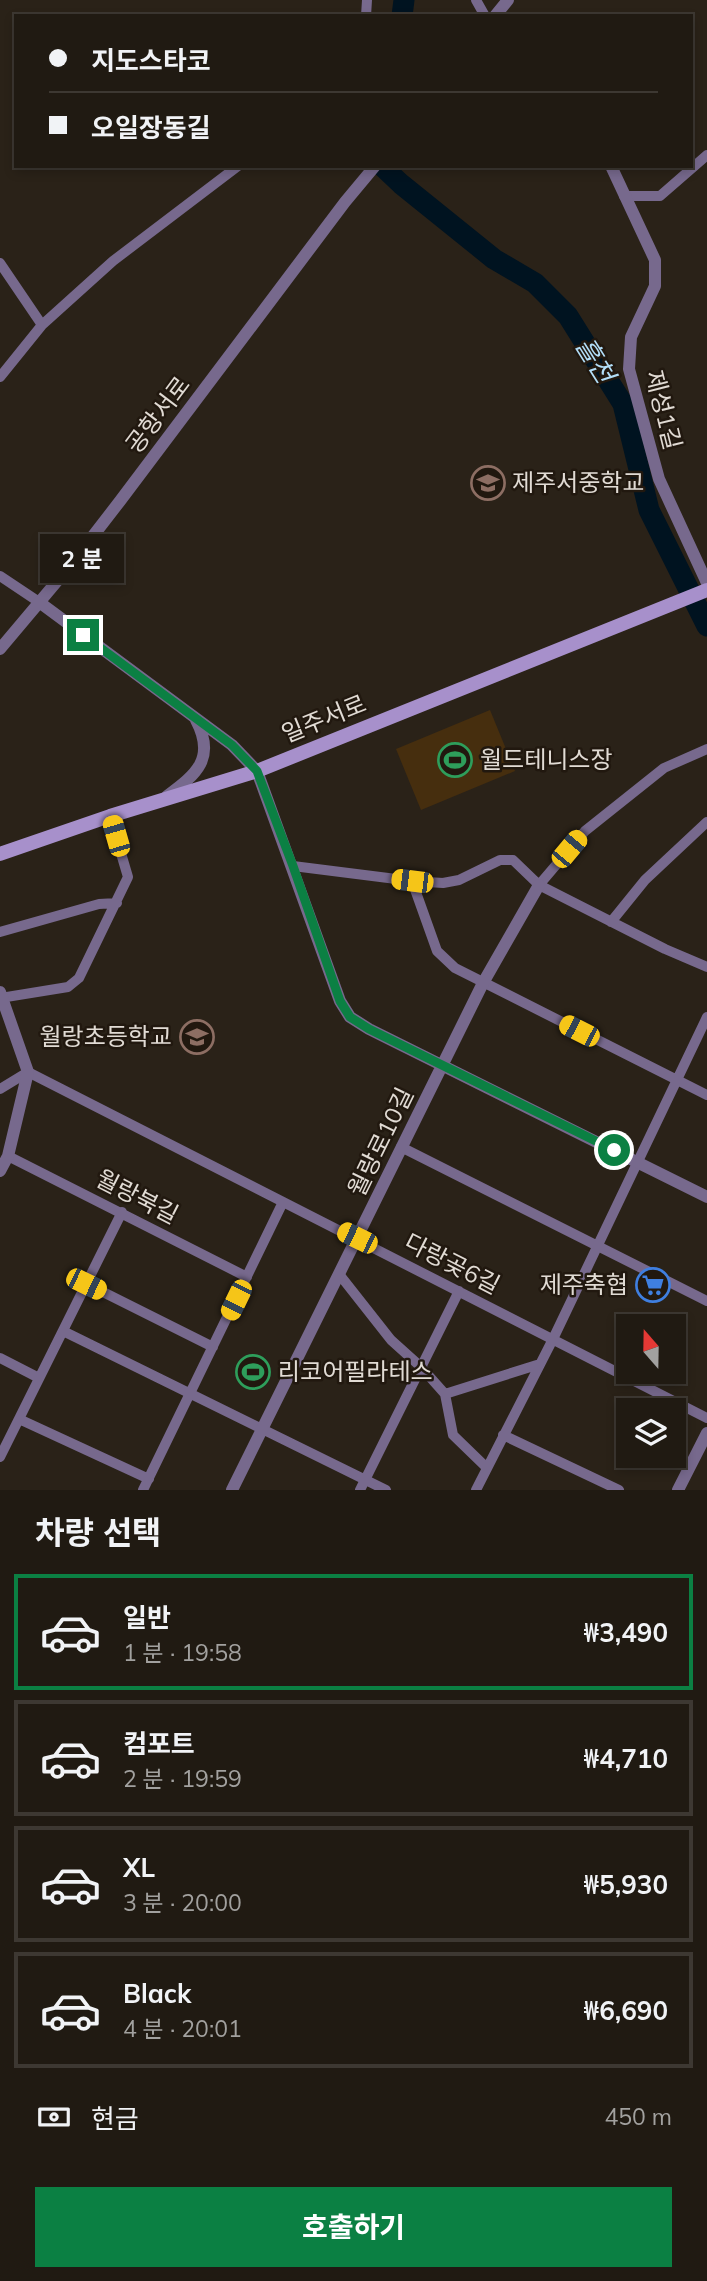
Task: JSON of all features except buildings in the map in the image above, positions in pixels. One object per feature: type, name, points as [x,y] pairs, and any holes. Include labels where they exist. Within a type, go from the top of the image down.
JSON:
[{"type":"main road","name":"일주서로","points":[[0,854],[110,816],[257,771],[707,590]]},
{"type":"street","points":[[497,14],[508,0]]},
{"type":"street","points":[[693,167],[707,155]]},
{"type":"street","points":[[0,377],[42,325],[113,261],[235,168]]},
{"type":"street","name":"공항서로","points":[[0,649],[69,567],[347,199],[373,168]]},
{"type":"street","name":"제성1길","points":[[612,168],[655,260],[655,286],[631,337],[629,369],[659,479],[707,583]]},
{"type":"street","points":[[624,195],[660,196],[692,168]]},
{"type":"street","points":[[0,264],[42,325]]},
{"type":"street","points":[[0,576],[194,716],[232,745],[257,771],[345,1011],[358,1023],[707,1197]]},
{"type":"street","points":[[163,800],[190,778],[203,761],[203,736],[194,716]]},
{"type":"street","points":[[540,885],[584,831],[664,768],[707,749]]},
{"type":"street","points":[[0,1171],[8,1156],[28,1072],[1,996],[68,987],[79,978],[128,877],[110,816]]},
{"type":"street","points":[[611,922],[645,880],[707,822]]},
{"type":"street","points":[[293,866],[443,883],[459,880],[500,860],[513,859],[540,885],[707,967]]},
{"type":"street","points":[[412,881],[437,951],[455,968],[707,1095]]},
{"type":"street","name":"월랑로10길","points":[[232,1490],[483,983],[540,885]]},
{"type":"street","points":[[0,932],[99,904],[117,903]]},
{"type":"street","points":[[476,1490],[553,1339],[707,1017]]},
{"type":"street","points":[[0,1089],[28,1072]]},
{"type":"street","name":"다랑곶6길","points":[[28,1072],[707,1418]]},
{"type":"street","points":[[401,1147],[707,1301]]},
{"type":"street","name":"월랑북길","points":[[8,1156],[247,1277]]},
{"type":"street","points":[[19,1419],[146,1485],[284,1202]]},
{"type":"street","points":[[0,1457],[122,1212]]},
{"type":"street","points":[[339,1274],[391,1340],[421,1367],[445,1394],[453,1435],[487,1468]]},
{"type":"street","points":[[86,1284],[213,1347]]},
{"type":"street","points":[[362,1485],[459,1291]]},
{"type":"street","points":[[63,1331],[263,1428],[362,1485],[386,1490]]},
{"type":"street","points":[[0,1358],[40,1378]]},
{"type":"street","points":[[445,1394],[540,1364]]},
{"type":"street","points":[[678,1490],[707,1433]]},
{"type":"street","points":[[503,1434],[619,1490]]},
{"type":"shaded area","name":"월드테니스장","points":[[490,710],[515,771],[421,810],[396,749]]},
{"type":"waterway","name":"흘천","points":[[402,14],[404,0]]},
{"type":"waterway","name":"흘천","points":[[384,168],[494,259],[535,283],[568,316],[623,404],[649,510],[707,626]]},
{"type":"place","name":"제주서중학교","points":[[488,483]]},
{"type":"place","name":"월드테니스장","points":[[455,760]]},
{"type":"place","name":"월랑초등학교","points":[[197,1037]]},
{"type":"place","name":"제주축협","points":[[653,1285]]},
{"type":"place","name":"리코어필라테스","points":[[253,1372]]},
{"type":"route","points":[[83,635],[232,745],[257,771],[340,1001],[350,1017],[369,1029],[614,1150]]}]
